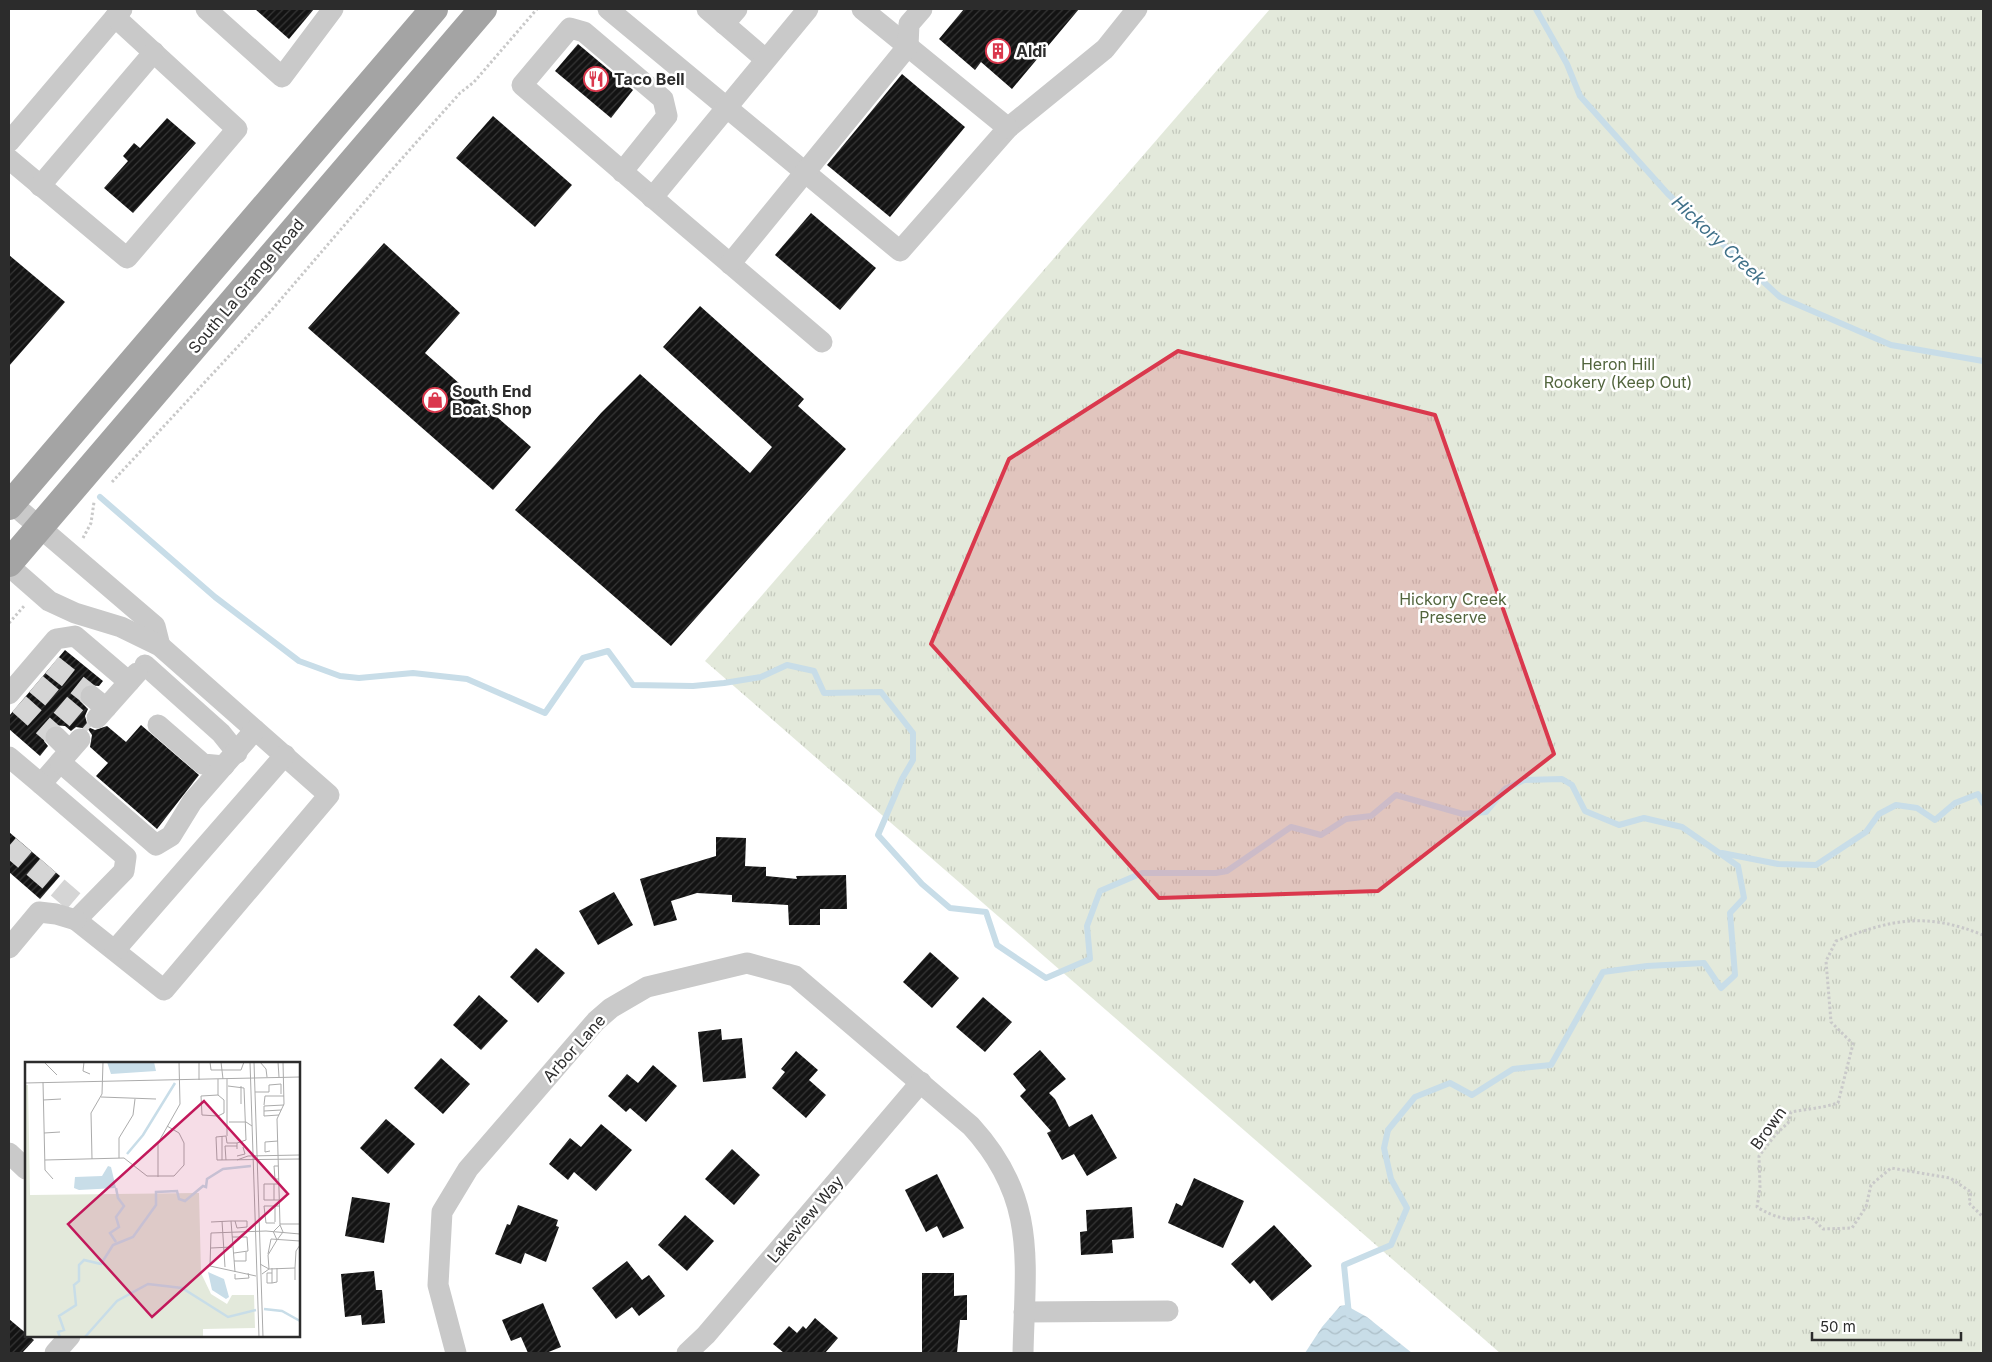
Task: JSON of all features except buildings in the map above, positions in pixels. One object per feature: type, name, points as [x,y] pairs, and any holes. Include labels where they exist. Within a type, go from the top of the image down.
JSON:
[{"type":"main road","points":[[10,504],[434,9]]},
{"type":"main road","name":"South La Grange Road","points":[[9,565],[483,9]]},
{"type":"street","points":[[206,9],[282,77],[333,9]]},
{"type":"street","points":[[608,9],[900,251],[1008,128],[1104,49],[1137,9]]},
{"type":"street","points":[[707,9],[731,16],[765,60]]},
{"type":"street","points":[[652,198],[808,9]]},
{"type":"street","points":[[862,9],[1008,128]]},
{"type":"street","points":[[730,264],[908,46],[909,24],[922,9]]},
{"type":"street","points":[[9,142],[119,13],[154,52],[238,129],[127,258],[9,159]]},
{"type":"street","points":[[622,172],[667,116],[663,99],[584,32],[570,28],[522,85],[622,172],[652,198],[822,342]]},
{"type":"street","points":[[40,186],[154,52]]},
{"type":"street","points":[[10,504],[154,626],[160,646]]},
{"type":"street","points":[[9,565],[49,601],[75,613],[121,627],[160,646],[329,795],[164,990],[76,920],[56,914],[39,912],[9,948]]},
{"type":"street","points":[[12,698],[47,660],[56,639],[75,636],[129,682]]},
{"type":"street","points":[[98,708],[129,682],[160,646]]},
{"type":"street","points":[[145,665],[221,733],[230,760]]},
{"type":"street","points":[[158,725],[203,764],[230,760]]},
{"type":"street","points":[[41,784],[66,747],[156,845],[171,836],[192,802],[255,730]]},
{"type":"street","points":[[114,950],[285,756]]},
{"type":"street","points":[[9,757],[126,857],[124,871],[76,920]]},
{"type":"street","name":"Arbor Lane","points":[[456,1353],[438,1285],[442,1212],[468,1170],[596,1021],[627,998],[647,987],[746,962],[795,976],[921,1082],[982,1138],[993,1153],[1015,1195],[1022,1221],[1025,1248],[1023,1353]]},
{"type":"street","name":"Lakeview Way","points":[[688,1353],[712,1328],[921,1082]]},
{"type":"street","points":[[9,1154],[25,1168]]},
{"type":"street","points":[[1024,1312],[1168,1311]]},
{"type":"street","points":[[55,1353],[69,1337]]},
{"type":"path","points":[[106,488],[270,312],[390,172],[460,93],[474,82],[537,9]]},
{"type":"path","points":[[69,553],[86,534],[91,523],[92,503],[99,496]]},
{"type":"path","points":[[9,623],[37,591]]},
{"type":"path","name":"Brown","points":[[1983,935],[1946,923],[1906,920],[1875,926],[1836,941],[1826,961],[1831,1022],[1853,1044],[1838,1103],[1819,1109],[1812,1108],[1791,1112],[1788,1123],[1776,1134],[1759,1156],[1760,1187],[1757,1207],[1772,1217],[1797,1220],[1811,1217],[1823,1229],[1852,1228],[1866,1207],[1871,1186],[1891,1168],[1950,1178],[1971,1192],[1969,1203],[1983,1217]]},
{"type":"highlighted area","points":[[1178,351],[1435,415],[1554,754],[1378,891],[1159,898],[931,644],[1009,459]]},
{"type":"green space","name":"Hickory Creek Preserve","points":[[1270,9],[1983,9],[1983,1353],[1500,1353],[705,661]]},
{"type":"water","points":[[1345,1305],[1367,1317],[1412,1353],[1305,1353],[1322,1327],[1340,1306]]},
{"type":"waterway","name":"Hickory Creek","points":[[1536,9],[1567,64],[1580,96],[1668,194],[1780,297],[1891,345],[1983,361]]},
{"type":"waterway","points":[[100,497],[215,597],[299,661],[340,676],[359,678],[413,673],[467,679],[545,713],[583,658],[608,651],[633,685],[693,686],[724,683],[761,677],[787,665],[814,671],[824,693],[881,692],[913,733],[913,760],[902,779],[878,835],[922,884],[950,908],[986,912],[997,945],[1046,978],[1090,959],[1087,926],[1100,891],[1142,873],[1216,873],[1227,871],[1291,827],[1321,835],[1346,819],[1371,816],[1396,795],[1463,814],[1486,812],[1505,789],[1524,780],[1562,779],[1572,785],[1585,811],[1619,825],[1644,818],[1682,827],[1738,866],[1744,898],[1730,913],[1735,975],[1721,988],[1704,963],[1647,966],[1603,972],[1551,1065],[1513,1069],[1472,1095],[1450,1083],[1415,1097],[1388,1130],[1384,1148],[1391,1179],[1407,1208],[1391,1245],[1344,1265],[1349,1315]]},
{"type":"waterway","points":[[1722,853],[1778,864],[1816,865],[1866,832],[1879,814],[1896,805],[1917,808],[1935,820],[1955,803],[1978,794],[1983,803]]},
{"type":"tunnel","points":[[52,665],[91,696]]},
{"type":"tunnel","points":[[36,684],[89,729]]},
{"type":"tunnel","points":[[19,704],[56,737]]},
{"type":"tunnel","points":[[9,846],[85,911]]},
{"type":"place","name":"Aldi","points":[[998,51]]},
{"type":"place","name":"Taco Bell","points":[[596,79]]},
{"type":"place","name":"South End Boat Shop","points":[[435,400]]},
{"type":"park label","name":"Heron Hill Rookery (Keep Out)","points":[[1618,373]]}]
